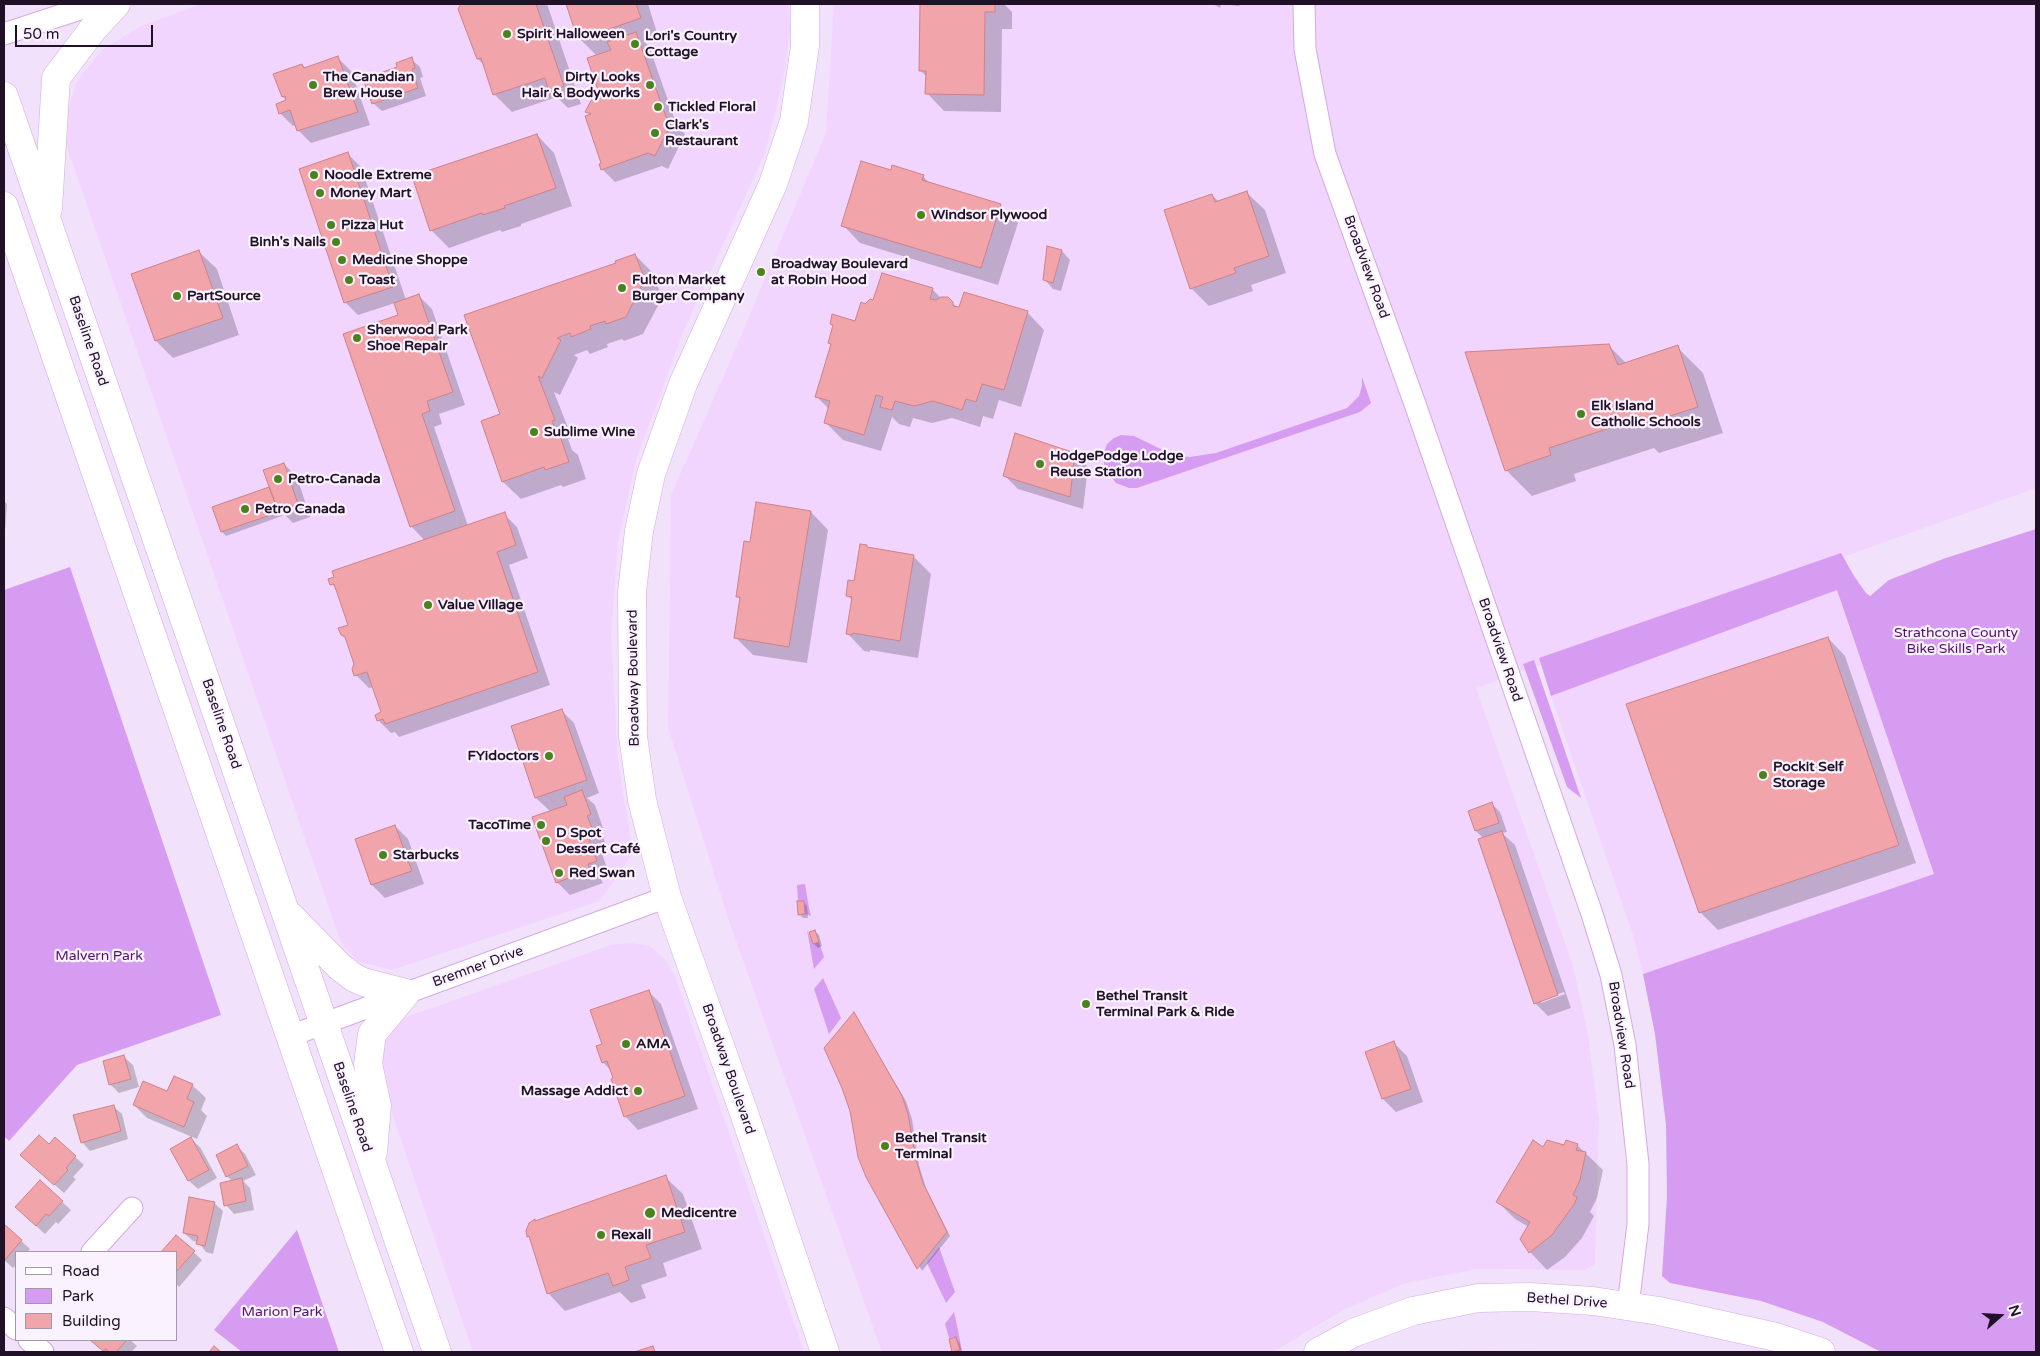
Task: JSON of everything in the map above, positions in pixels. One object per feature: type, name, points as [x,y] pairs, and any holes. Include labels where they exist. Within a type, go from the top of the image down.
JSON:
[{"type":"main road","points":[[48,223],[56,78],[93,29],[116,4]]},
{"type":"main road","name":"Broadway Boulevard","points":[[805,4],[805,46],[794,121],[773,184],[683,384],[651,474],[639,531],[632,592],[633,736],[642,800],[667,897],[826,1352]]},
{"type":"main road","name":"Baseline Road","points":[[4,96],[437,1352]]},
{"type":"main road","points":[[4,206],[399,1352]]},
{"type":"main road","points":[[285,910],[352,977],[363,982],[406,993],[372,1034],[368,1064],[377,1106],[372,1164]]},
{"type":"main road","name":"Bethel Drive","points":[[1318,1352],[1353,1333],[1413,1311],[1478,1298],[1567,1298],[1628,1306],[1776,1337],[1821,1352]]},
{"type":"street","points":[[4,34],[95,4]]},
{"type":"street","name":"Broadview Road","points":[[1304,4],[1305,49],[1325,154],[1415,404],[1592,914],[1611,975],[1625,1045],[1638,1164],[1638,1224],[1628,1306]]},
{"type":"street","name":"Bremner Drive","points":[[290,1036],[667,897]]},
{"type":"street","points":[[93,1251],[132,1208]]},
{"type":"street","points":[[4,1318],[15,1328]]},
{"type":"street","points":[[30,1341],[43,1352]]},
{"type":"shaded area","points":[[201,4],[788,4],[790,29],[784,76],[765,153],[684,330],[636,460],[618,542],[611,635],[618,761],[633,853],[600,901],[392,970],[357,961],[340,940],[66,144],[68,110],[77,81],[102,50],[141,26]]},
{"type":"shaded area","points":[[834,4],[2036,4],[2036,488],[1476,688],[1573,966],[1587,1029],[1599,1118],[1595,1264],[1585,1270],[1476,1269],[1406,1283],[1343,1310],[1273,1352],[882,1352],[729,921],[668,727],[671,495],[729,364],[826,133]]},
{"type":"shaded area","points":[[1837,590],[1934,874],[1643,974],[1634,938],[1551,696]]},
{"type":"shaded area","points":[[631,943],[650,946],[666,960],[675,976],[804,1352],[473,1352],[376,1066],[385,1033],[395,1021],[611,945]]},
{"type":"shaded area","points":[[1466,1350],[1608,1352],[1451,1352]]},
{"type":"green space","points":[[1362,377],[1371,403],[1360,412],[1137,488],[1129,488],[1116,483],[1105,469],[1103,455],[1107,444],[1121,435],[1134,436],[1169,453],[1181,456],[1190,457],[1216,453],[1347,408],[1359,396]]},
{"type":"green space","name":"Strathcona County Bike Skills Park","points":[[2036,529],[2036,1352],[1881,1352],[1823,1322],[1761,1301],[1670,1283],[1662,1276],[1667,1197],[1666,1125],[1655,1034],[1643,974],[1934,874],[1837,590],[1551,696],[1539,658],[1841,553],[1854,576],[1870,596],[1889,580],[1943,559]]},
{"type":"green space","name":"Malvern Park","points":[[70,567],[221,1015],[77,1065],[9,1141],[4,1136],[4,590]]},
{"type":"green space","points":[[1534,660],[1581,798],[1567,787],[1523,664]]},
{"type":"green space","points":[[805,884],[811,916],[805,914],[804,901],[798,901],[797,885]]},
{"type":"green space","points":[[807,930],[813,944],[819,942],[824,957],[814,969]]},
{"type":"green space","points":[[823,978],[841,1018],[829,1034],[814,989]]},
{"type":"green space","name":"Marion Park","points":[[297,1230],[339,1352],[242,1352],[214,1330]]},
{"type":"green space","points":[[939,1247],[955,1292],[946,1303],[927,1263]]},
{"type":"green space","points":[[954,1312],[962,1351],[956,1337],[949,1338],[945,1324]]},
{"type":"building","name":"Spirit Halloween","points":[[461,4],[536,4],[564,86],[549,92],[545,78],[493,95],[481,58],[477,59],[458,9]]},
{"type":"building","points":[[566,4],[636,4],[641,18],[578,40]]},
{"type":"building","points":[[920,4],[995,4],[995,12],[985,12],[984,95],[925,94],[926,71],[919,71]]},
{"type":"building","points":[[636,32],[666,117],[673,120],[655,156],[648,153],[601,170],[599,164],[601,163],[585,116],[591,114],[585,112],[595,93],[600,96],[587,58],[611,50],[607,42]]},
{"type":"building","name":"The Canadian Brew House","points":[[338,56],[358,112],[297,131],[290,110],[279,114],[276,104],[286,100],[285,96],[282,97],[273,74],[302,64],[304,68]]},
{"type":"building","points":[[412,57],[415,68],[412,69],[418,88],[372,104],[363,79],[397,67],[396,63]]},
{"type":"building","points":[[537,134],[556,188],[504,206],[505,208],[483,215],[482,213],[430,231],[412,176]]},
{"type":"building","points":[[348,152],[393,287],[344,303],[299,169]]},
{"type":"building","name":"Windsor Plywood","points":[[861,161],[891,170],[892,165],[924,175],[922,180],[1001,204],[981,268],[841,226]]},
{"type":"building","points":[[1247,191],[1269,256],[1234,268],[1236,273],[1190,289],[1164,210],[1212,194],[1215,202]]},
{"type":"building","points":[[1047,246],[1062,250],[1053,283],[1043,280]]},
{"type":"building","name":"PartSource","points":[[199,250],[223,318],[155,341],[131,274]]},
{"type":"building","points":[[635,254],[645,279],[626,317],[606,324],[605,321],[590,326],[591,329],[571,337],[570,333],[557,338],[561,340],[542,378],[538,376],[555,420],[552,421],[557,437],[560,436],[569,462],[545,470],[544,467],[502,482],[481,421],[500,414],[464,315],[616,263],[615,261]]},
{"type":"building","points":[[882,273],[933,288],[930,299],[936,300],[941,297],[948,297],[953,302],[953,306],[959,307],[964,292],[1028,311],[1004,390],[982,384],[976,402],[966,399],[962,410],[933,401],[914,406],[895,401],[892,410],[880,407],[883,397],[876,395],[864,435],[824,423],[830,401],[815,397],[831,344],[828,343],[833,325],[830,324],[832,314],[855,321],[861,302],[865,304],[870,299],[873,300]]},
{"type":"building","points":[[419,294],[453,392],[427,401],[430,411],[422,414],[455,511],[410,527],[343,334],[398,315],[394,303]]},
{"type":"building","name":"Elk Island Catholic Schools","points":[[1609,344],[1618,365],[1678,345],[1698,407],[1632,428],[1631,421],[1549,448],[1551,455],[1505,471],[1465,352]]},
{"type":"building","name":"HodgePodge Lodge Reuse Station","points":[[1015,433],[1075,453],[1070,497],[1003,476]]},
{"type":"building","name":"Petro-Canada","points":[[284,463],[298,504],[278,511],[263,470]]},
{"type":"building","name":"Petro Canada","points":[[269,487],[279,512],[221,532],[212,507]]},
{"type":"building","points":[[756,502],[811,511],[789,647],[734,638],[740,597],[736,597],[744,541],[750,542]]},
{"type":"building","name":"Value Village","points":[[505,512],[516,545],[497,552],[538,672],[385,724],[383,719],[377,721],[375,715],[381,712],[367,672],[354,676],[352,669],[354,664],[345,637],[341,635],[338,628],[348,625],[334,584],[330,585],[328,579],[334,577],[332,571]]},
{"type":"building","points":[[860,544],[867,545],[867,547],[914,555],[900,641],[853,633],[852,635],[846,634],[852,597],[846,596],[848,580],[854,581]]},
{"type":"building","name":"Pockit Self Storage","points":[[1828,637],[1899,845],[1699,913],[1626,704]]},
{"type":"building","name":"FYidoctors","points":[[562,709],[587,780],[535,798],[511,726]]},
{"type":"building","points":[[582,790],[591,814],[587,816],[594,832],[587,834],[597,861],[588,864],[590,870],[556,883],[532,817],[567,805],[564,797]]},
{"type":"building","points":[[1492,802],[1499,823],[1475,831],[1468,811]]},
{"type":"building","name":"Starbucks","points":[[395,825],[412,871],[371,885],[355,839]]},
{"type":"building","points":[[1502,831],[1558,995],[1534,1004],[1478,839]]},
{"type":"building","points":[[797,901],[804,901],[805,914],[798,915]]},
{"type":"building","points":[[815,930],[819,942],[813,944],[809,932]]},
{"type":"building","points":[[649,990],[685,1096],[624,1117],[607,1061],[602,1063],[596,1046],[602,1044],[590,1010]]},
{"type":"building","name":"Bethel Transit Terminal","points":[[854,1012],[902,1096],[908,1114],[916,1160],[923,1183],[947,1232],[917,1269],[866,1177],[858,1157],[850,1111],[824,1048]]},
{"type":"building","points":[[1394,1041],[1411,1089],[1382,1099],[1365,1052]]},
{"type":"building","points":[[124,1055],[131,1079],[109,1085],[103,1061]]},
{"type":"building","points":[[174,1076],[193,1084],[187,1099],[194,1102],[184,1127],[133,1105],[143,1081],[167,1091]]},
{"type":"building","points":[[114,1105],[121,1131],[81,1143],[73,1115]]},
{"type":"building","points":[[39,1135],[49,1144],[55,1137],[76,1156],[66,1168],[68,1170],[54,1185],[20,1155]]},
{"type":"building","points":[[191,1137],[209,1170],[188,1181],[170,1149]]},
{"type":"building","points":[[1533,1140],[1543,1147],[1547,1140],[1564,1145],[1566,1140],[1578,1144],[1576,1150],[1586,1152],[1580,1180],[1573,1195],[1577,1197],[1575,1203],[1552,1235],[1529,1253],[1520,1239],[1530,1222],[1496,1202]]},
{"type":"building","points":[[237,1144],[248,1166],[226,1177],[216,1155]]},
{"type":"building","name":"Rexall","points":[[666,1175],[685,1232],[646,1245],[651,1258],[625,1267],[629,1280],[613,1286],[608,1273],[547,1294],[529,1236],[527,1237],[526,1231],[529,1223],[535,1219],[535,1221]]},
{"type":"building","points":[[242,1178],[246,1201],[224,1206],[220,1183]]},
{"type":"building","points":[[40,1180],[63,1201],[49,1216],[46,1214],[36,1226],[15,1207]]},
{"type":"building","points":[[189,1197],[215,1202],[205,1246],[196,1244],[198,1236],[183,1233]]},
{"type":"building","points":[[4,1224],[22,1240],[4,1261]]},
{"type":"building","points":[[176,1235],[195,1251],[178,1270],[178,1251],[162,1251]]},
{"type":"building","points":[[956,1337],[960,1350],[952,1352],[949,1339]]},
{"type":"building","points":[[91,1341],[126,1341],[116,1352],[109,1352],[106,1349],[103,1351]]},
{"type":"building","points":[[214,1346],[221,1352],[209,1352]]},
{"type":"building","points":[[653,1346],[655,1352],[634,1352]]},
{"type":"place","name":"Spirit Halloween","points":[[507,34]]},
{"type":"place","name":"Lori's Country Cottage","points":[[635,44]]},
{"type":"place","name":"The Canadian Brew House","points":[[313,85]]},
{"type":"place","name":"Dirty Looks Hair & Bodyworks","points":[[650,85]]},
{"type":"place","name":"Tickled Floral","points":[[658,107]]},
{"type":"place","name":"Clark's Restaurant","points":[[655,133]]},
{"type":"place","name":"Noodle Extreme","points":[[314,175]]},
{"type":"place","name":"Money Mart","points":[[320,193]]},
{"type":"place","name":"Windsor Plywood","points":[[921,215]]},
{"type":"place","name":"Pizza Hut","points":[[331,225]]},
{"type":"place","name":"Binh's Nails","points":[[336,242]]},
{"type":"place","name":"Medicine Shoppe","points":[[342,260]]},
{"type":"place","name":"Broadway Boulevard at Robin Hood","points":[[761,272]]},
{"type":"place","name":"Toast","points":[[349,280]]},
{"type":"place","name":"Fulton Market Burger Company","points":[[622,288]]},
{"type":"place","name":"PartSource","points":[[177,296]]},
{"type":"place","name":"Sherwood Park Shoe Repair","points":[[357,338]]},
{"type":"place","name":"Elk Island Catholic Schools","points":[[1581,414]]},
{"type":"place","name":"Sublime Wine","points":[[534,432]]},
{"type":"place","name":"HodgePodge Lodge Reuse Station","points":[[1040,464]]},
{"type":"place","name":"Petro-Canada","points":[[278,479]]},
{"type":"place","name":"Petro Canada","points":[[245,509]]},
{"type":"place","name":"Value Village","points":[[428,605]]},
{"type":"place","name":"FYidoctors","points":[[549,756]]},
{"type":"place","name":"Pockit Self Storage","points":[[1763,775]]},
{"type":"place","name":"TacoTime","points":[[541,825]]},
{"type":"place","name":"D Spot Dessert Café","points":[[546,841]]},
{"type":"place","name":"Starbucks","points":[[383,855]]},
{"type":"place","name":"Red Swan","points":[[559,873]]},
{"type":"place","name":"Bethel Transit Terminal Park & Ride","points":[[1086,1004]]},
{"type":"place","name":"AMA","points":[[626,1044]]},
{"type":"place","name":"Massage Addict","points":[[638,1091]]},
{"type":"place","name":"Bethel Transit Terminal","points":[[885,1146]]},
{"type":"place","name":"Medicentre","points":[[650,1213]]},
{"type":"place","name":"Rexall","points":[[601,1235]]}]
